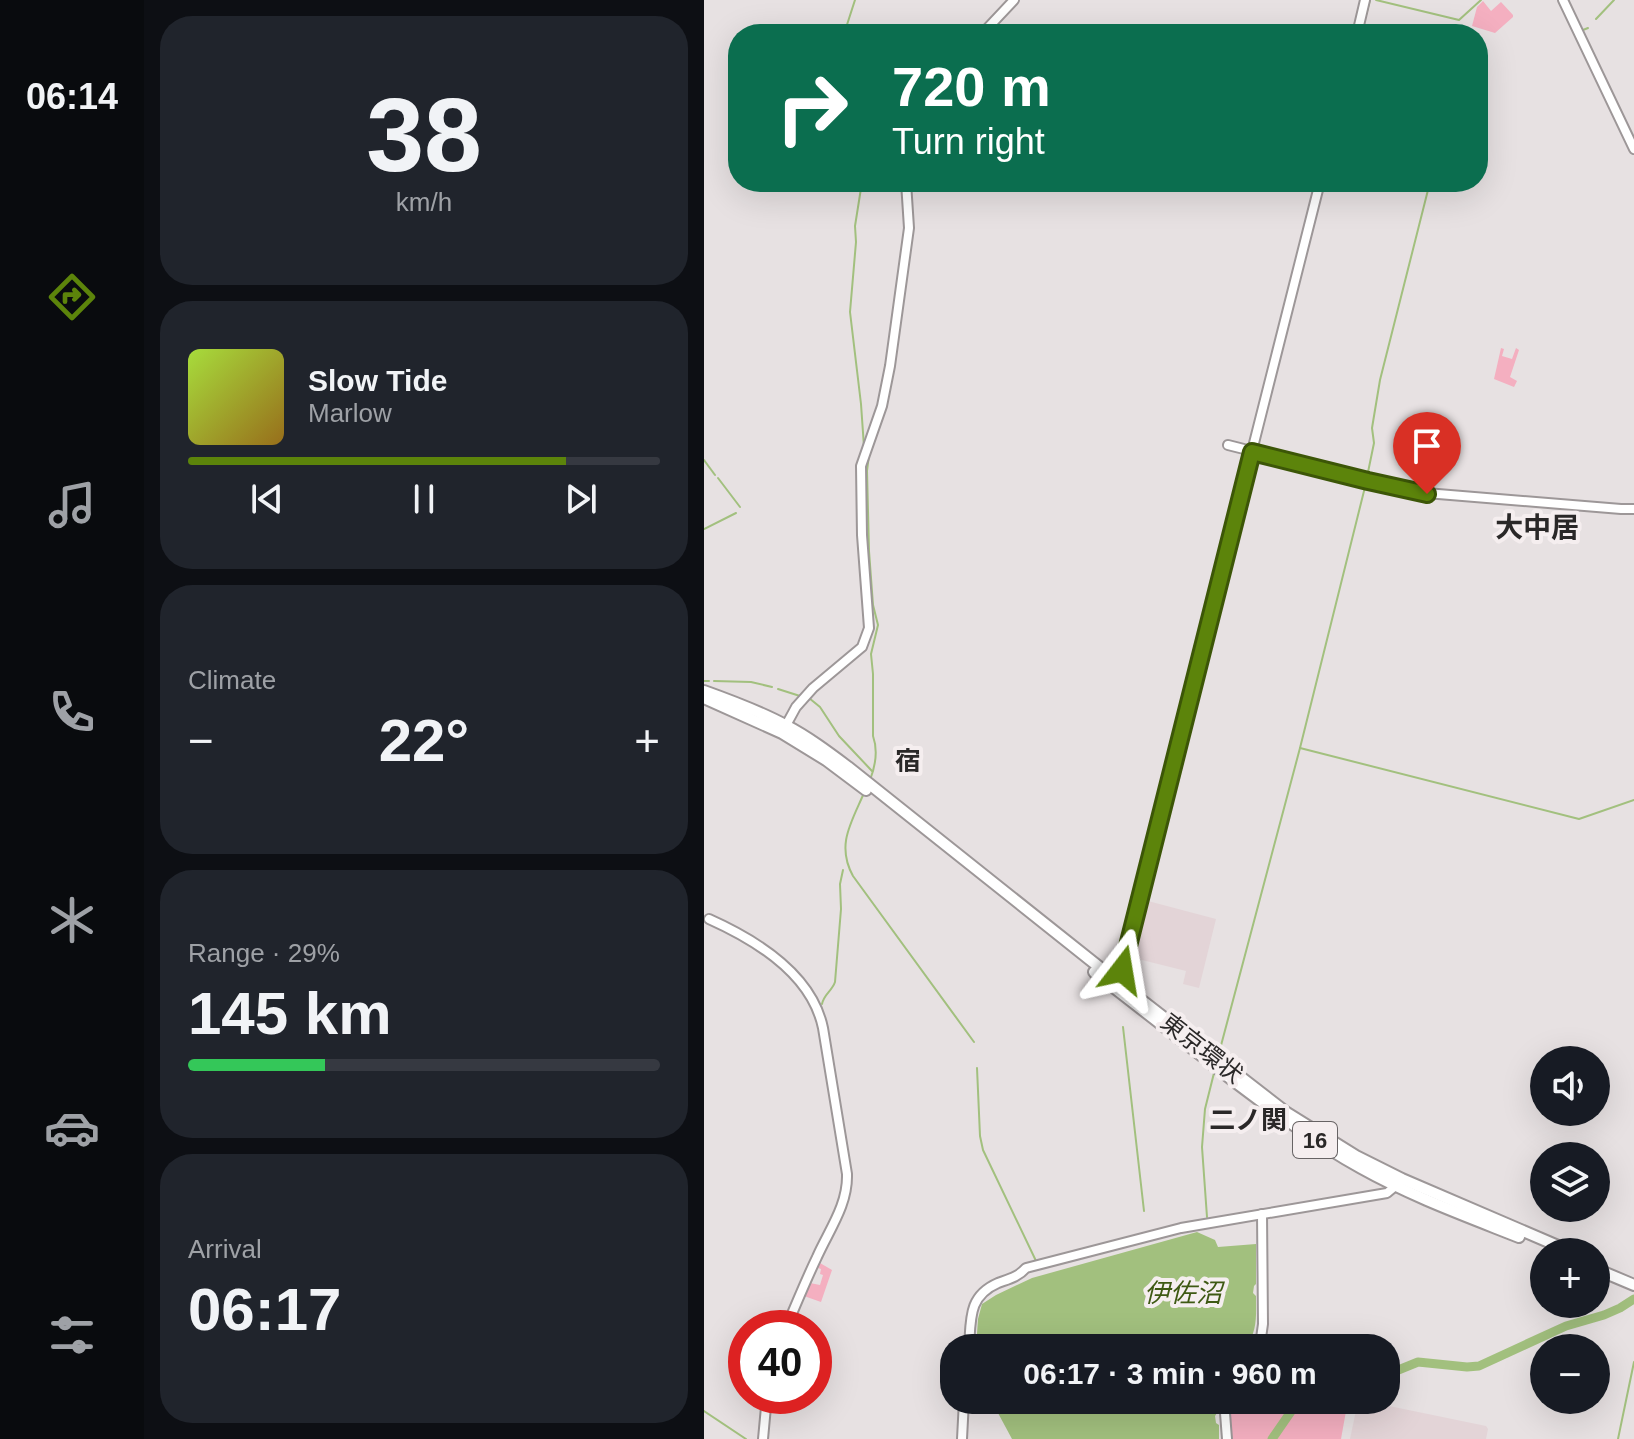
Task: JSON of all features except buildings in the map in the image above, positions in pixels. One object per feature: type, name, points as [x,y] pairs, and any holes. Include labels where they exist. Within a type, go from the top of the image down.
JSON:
[{"type":"highway","name":"東京環状","points":[[704,691],[738,703],[784,729]]},
{"type":"highway","name":"東京環状","points":[[704,698],[816,743],[1283,1118],[1345,1158],[1530,1241]]},
{"type":"highway","name":"東京環状","points":[[1400,1182],[1538,1238]]},
{"type":"highway","points":[[1610,1268],[1634,1278]]},
{"type":"highway","points":[[1610,1275],[1634,1285]]},
{"type":"street","points":[[991,24],[1014,0]]},
{"type":"street","points":[[1359,24],[1365,0]]},
{"type":"street","points":[[1563,0],[1634,149]]},
{"type":"street","points":[[784,729],[796,707],[813,688],[862,647],[869,628],[862,535],[861,466],[882,406],[891,363],[909,228],[907,192]]},
{"type":"street","points":[[1117,986],[1317,192]]},
{"type":"street","points":[[1228,445],[1427,494],[1634,509]]},
{"type":"street","points":[[709,919],[741,933],[798,979],[818,1007],[823,1028],[847,1174],[846,1192],[794,1310]]},
{"type":"street","points":[[970,1334],[971,1317],[979,1295],[994,1285],[1017,1277],[1026,1268],[1181,1228],[1387,1193],[1400,1182]]},
{"type":"street","points":[[1262,1214],[1262,1334]]},
{"type":"street","points":[[763,1439],[765,1414]]},
{"type":"street","points":[[962,1439],[963,1414]]},
{"type":"street","points":[[1225,1414],[1227,1439]]},
{"type":"shaded area","points":[[1483,1],[1491,11],[1501,2],[1513,17],[1495,33],[1488,31],[1488,24],[1473,24],[1477,7]]},
{"type":"shaded area","points":[[1501,348],[1504,349],[1502,356],[1512,359],[1516,348],[1519,350],[1510,377],[1517,381],[1514,387],[1494,379]]},
{"type":"shaded area","points":[[1148,901],[1216,919],[1199,988],[1183,984],[1186,971],[1134,958]]},
{"type":"shaded area","points":[[820,1263],[832,1270],[821,1302],[804,1296],[810,1283],[820,1285],[823,1275],[818,1268]]},
{"type":"shaded area","points":[[1400,1408],[1486,1426],[1488,1429],[1486,1439],[1350,1439],[1355,1414],[1400,1414]]},
{"type":"shaded area","points":[[1231,1414],[1345,1414],[1341,1439],[1228,1439]]},
{"type":"water","name":"伊佐沼","points":[[1197,1232],[1215,1240],[1218,1247],[1256,1244],[1255,1323],[1252,1334],[977,1334],[982,1304],[1032,1278]]},
{"type":"water","points":[[999,1414],[1216,1414],[1216,1423],[1219,1425],[1219,1439],[1012,1439]]},
{"type":"waterway","points":[[847,24],[855,0]]},
{"type":"waterway","points":[[1364,24],[1370,0]]},
{"type":"waterway","points":[[1376,0],[1459,20],[1481,0]]},
{"type":"waterway","points":[[1596,19],[1614,0]]},
{"type":"waterway","points":[[1583,30],[1588,28]]},
{"type":"waterway","points":[[860,192],[855,226],[850,312],[864,447]]},
{"type":"waterway","points":[[1257,449],[1321,192]]},
{"type":"waterway","points":[[1367,477],[1374,443],[1372,428],[1380,380],[1427,192]]},
{"type":"waterway","points":[[869,455],[869,551],[873,605],[878,625],[871,654],[876,753],[870,780]]},
{"type":"waterway","points":[[1126,970],[1255,456]]},
{"type":"waterway","points":[[704,460],[715,475]]},
{"type":"waterway","points":[[718,478],[740,507]]},
{"type":"waterway","points":[[1219,1053],[1366,483]]},
{"type":"waterway","points":[[704,529],[736,513]]},
{"type":"waterway","points":[[704,681],[709,681]]},
{"type":"waterway","points":[[714,681],[751,682],[772,687]]},
{"type":"waterway","points":[[778,689],[800,696]]},
{"type":"waterway","points":[[809,698],[820,707],[839,736],[872,771]]},
{"type":"waterway","points":[[1300,748],[1579,819],[1634,800]]},
{"type":"waterway","points":[[864,793],[847,834],[848,865],[974,1042]]},
{"type":"waterway","points":[[822,1004],[835,982],[843,870]]},
{"type":"waterway","points":[[1123,1027],[1144,1211]]},
{"type":"waterway","points":[[977,1068],[983,1150],[1037,1263]]},
{"type":"waterway","points":[[1207,1217],[1202,1147],[1205,1109],[1214,1073]]},
{"type":"waterway","points":[[1400,1369],[1418,1362],[1479,1366],[1566,1326],[1604,1315],[1634,1299]]},
{"type":"waterway","points":[[1618,1439],[1634,1362]]},
{"type":"waterway","points":[[704,1411],[746,1439]]},
{"type":"waterway","points":[[1272,1439],[1289,1414]]},
{"type":"district","name":"大中居","points":[[1537,527]]},
{"type":"district","name":"宿","points":[[908,761]]},
{"type":"district","name":"二ノ関","points":[[1248,1120]]},
{"type":"route","points":[[1122,970],[1252,452],[1427,494]]}]
